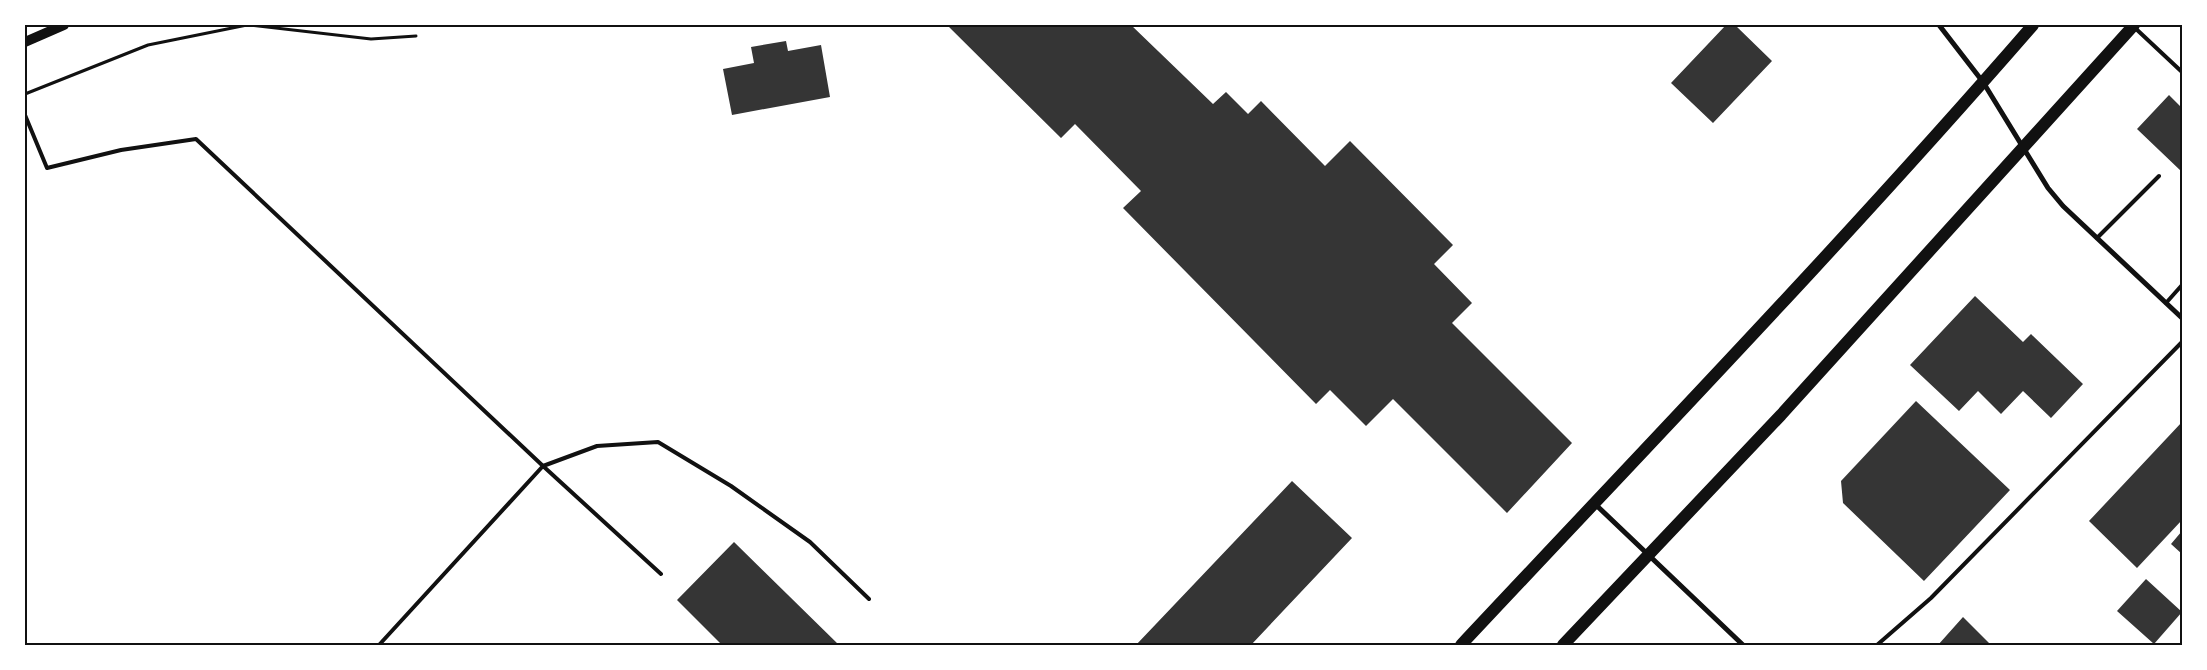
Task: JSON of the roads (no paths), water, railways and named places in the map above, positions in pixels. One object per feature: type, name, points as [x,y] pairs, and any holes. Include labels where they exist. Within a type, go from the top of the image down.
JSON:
[{"type":"main road","points":[[25,42],[64,25]]},
{"type":"main road","points":[[1461,645],[1595,504],[1922,151],[2033,25]]},
{"type":"main road","points":[[1563,645],[1781,415],[2133,26]]},
{"type":"street","points":[[1938,25],[1983,82],[2048,188],[2063,206],[2182,318]]},
{"type":"street","points":[[1595,504],[1743,645]]},
{"type":"lane","points":[[2133,26],[2182,72]]},
{"type":"lane","points":[[25,115],[47,168],[121,150],[196,140],[543,466],[661,574]]},
{"type":"lane","points":[[2097,238],[2159,176]]},
{"type":"lane","points":[[2166,303],[2182,285]]},
{"type":"lane","points":[[1877,645],[1931,598],[2182,342]]},
{"type":"lane","points":[[379,645],[543,466],[597,446],[658,442],[730,486],[810,542],[869,599]]}]
